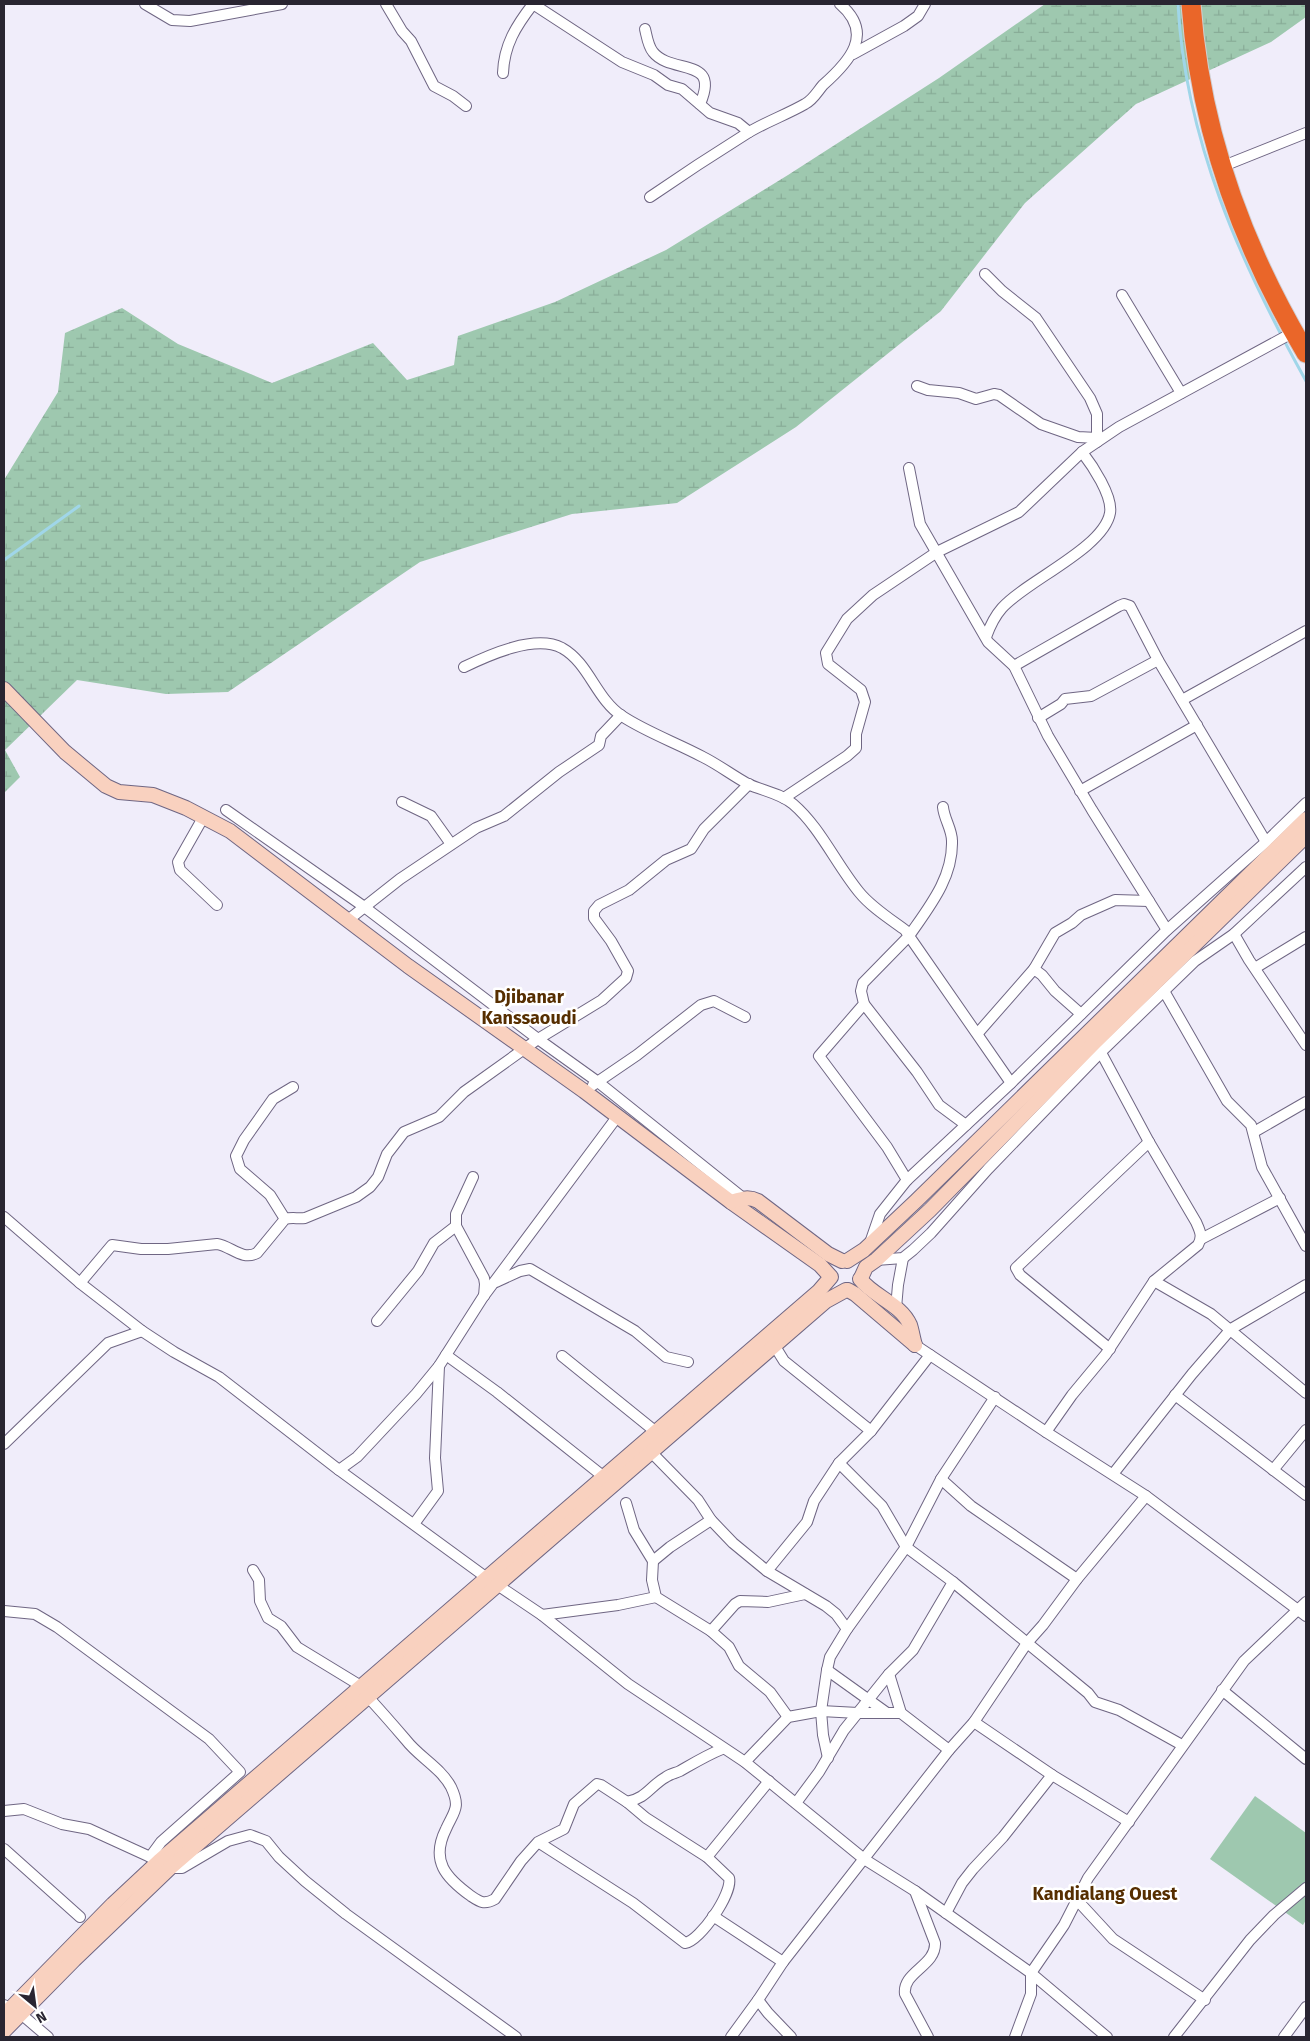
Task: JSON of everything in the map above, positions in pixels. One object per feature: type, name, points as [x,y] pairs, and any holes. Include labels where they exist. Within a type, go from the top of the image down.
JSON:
[{"type":"highway","points":[[1191,4],[1202,94],[1221,167],[1243,229],[1262,271],[1306,353]]},
{"type":"main road","points":[[4,689],[65,752],[106,786],[119,792],[153,795],[204,816],[230,831],[327,906],[523,1050],[737,1200],[820,1265],[831,1277],[835,1286],[855,1294],[915,1345]]},
{"type":"main road","points":[[492,1581],[652,1452],[771,1341],[831,1277],[834,1267],[869,1244],[916,1201],[1306,819]]},
{"type":"main road","points":[[160,1862],[365,1692],[492,1581],[604,1477],[656,1432],[771,1341],[826,1301],[856,1286],[866,1267],[930,1210],[1098,1047],[1306,836]]},
{"type":"main road","points":[[737,1200],[751,1198],[758,1201],[828,1254],[856,1265],[867,1288],[896,1308],[909,1324],[915,1345]]},
{"type":"main road","points":[[916,1201],[930,1210]]},
{"type":"main road","points":[[4,2032],[10,2011],[160,1862],[248,1784],[365,1692]]},
{"type":"street","points":[[145,4],[172,20],[190,21],[282,4]]},
{"type":"street","points":[[386,4],[411,41],[434,86],[453,96],[466,106]]},
{"type":"street","points":[[503,73],[503,56],[508,43],[533,4],[622,62],[658,78],[668,86],[682,89],[710,113],[738,123],[749,132]]},
{"type":"street","points":[[650,197],[683,173],[749,132],[806,104],[844,66],[853,54],[857,28],[847,10],[840,4]]},
{"type":"street","points":[[853,54],[904,26],[918,16],[925,4]]},
{"type":"street","points":[[645,30],[649,46],[656,55],[675,65],[695,69],[701,75],[706,86],[700,104]]},
{"type":"street","points":[[1221,167],[1306,133]]},
{"type":"street","points":[[985,274],[1002,291],[1036,318],[1085,390],[1097,414],[1097,440]]},
{"type":"street","points":[[1122,295],[1181,394]]},
{"type":"street","points":[[784,798],[856,748],[856,734],[865,702],[861,690],[832,668],[826,660],[827,650],[847,619],[873,595],[937,552],[1020,512],[1097,440],[1294,332]]},
{"type":"street","points":[[918,386],[928,390],[958,393],[976,399],[994,394],[999,395],[1041,424],[1078,437],[1097,440]]},
{"type":"street","points":[[986,638],[992,621],[1004,606],[1031,584],[1066,561],[1103,529],[1111,512],[1109,504],[1097,473],[1082,452]]},
{"type":"street","points":[[909,468],[920,524],[991,646],[1014,666],[1038,718],[1080,792],[1167,930]]},
{"type":"street","points":[[1014,666],[1124,604],[1130,606],[1158,660],[1266,842]]},
{"type":"street","points":[[1182,700],[1306,631]]},
{"type":"street","points":[[464,667],[484,657],[519,646],[534,644],[562,648],[579,663],[604,699],[621,715],[706,758],[750,784],[784,798],[795,805],[812,824],[864,897],[905,930],[1011,1082]]},
{"type":"street","points":[[1038,718],[1065,699],[1091,696],[1158,660]]},
{"type":"street","points":[[348,920],[400,878],[476,828],[504,816],[559,772],[593,750],[599,745],[601,736],[621,715]]},
{"type":"street","points":[[1080,792],[1197,725]]},
{"type":"street","points":[[80,1283],[112,1244],[141,1249],[168,1249],[217,1244],[246,1256],[252,1256],[257,1253],[286,1218],[305,1218],[356,1197],[370,1187],[378,1177],[387,1154],[404,1132],[439,1116],[464,1092],[538,1039],[602,1000],[628,974],[611,941],[594,918],[594,911],[600,905],[629,890],[666,860],[691,849],[704,830],[750,784]]},
{"type":"street","points":[[402,802],[431,816],[451,844]]},
{"type":"street","points":[[869,1244],[880,1214],[907,1180],[1167,930],[1266,842],[1306,803]]},
{"type":"street","points":[[943,807],[952,837],[949,868],[938,893],[909,936],[863,983],[861,991],[864,1004],[917,1072],[939,1105],[966,1125]]},
{"type":"street","points":[[226,810],[363,906],[538,1039],[598,1082],[737,1200]]},
{"type":"street","points":[[204,816],[178,862],[180,870],[217,905]]},
{"type":"street","points":[[876,1260],[903,1258],[931,1233],[1098,1047],[1164,991],[1195,961],[1234,934],[1306,867]]},
{"type":"street","points":[[978,1033],[1034,969],[1055,933],[1081,915],[1115,900],[1149,901]]},
{"type":"street","points":[[1234,934],[1306,1044]]},
{"type":"street","points":[[1255,968],[1306,937]]},
{"type":"street","points":[[1034,969],[1081,1014]]},
{"type":"street","points":[[1164,991],[1227,1101],[1251,1125],[1262,1167],[1306,1246]]},
{"type":"street","points":[[584,1091],[636,1055],[701,1005],[714,1001],[745,1017]]},
{"type":"street","points":[[864,1004],[819,1056],[887,1147],[907,1180]]},
{"type":"street","points":[[1046,1432],[1072,1395],[1110,1349],[1154,1281],[1198,1245],[1201,1239],[1201,1233],[1196,1222],[1148,1142],[1098,1047]]},
{"type":"street","points":[[286,1218],[270,1195],[240,1169],[236,1156],[244,1140],[272,1099],[293,1087]]},
{"type":"street","points":[[1254,1132],[1306,1102]]},
{"type":"street","points":[[339,1470],[357,1457],[416,1394],[439,1366],[495,1282],[617,1117]]},
{"type":"street","points":[[1110,1349],[1020,1275],[1016,1268],[1148,1142]]},
{"type":"street","points":[[473,1177],[456,1214],[456,1226],[484,1278],[484,1298]]},
{"type":"street","points":[[1201,1239],[1280,1198]]},
{"type":"street","points":[[4,1216],[80,1283],[142,1332],[219,1377],[339,1470],[542,1615],[628,1684],[745,1762],[864,1859],[915,1891],[1031,1973],[1107,2037]]},
{"type":"street","points":[[377,1321],[418,1270],[434,1243],[456,1226]]},
{"type":"street","points":[[896,1308],[903,1258]]},
{"type":"street","points":[[495,1282],[520,1271],[530,1269],[635,1331],[666,1357],[688,1362]]},
{"type":"street","points":[[1154,1281],[1211,1314],[1306,1393]]},
{"type":"street","points":[[1113,1474],[1230,1329],[1306,1285]]},
{"type":"street","points":[[4,1444],[108,1343],[142,1332]]},
{"type":"street","points":[[771,1341],[784,1361],[871,1431]]},
{"type":"street","points":[[915,1345],[1146,1496],[1304,1609],[1244,1661],[1088,1878],[1064,1925],[1031,1973],[1031,1994],[1015,2037]]},
{"type":"street","points":[[446,1355],[497,1392],[604,1477]]},
{"type":"street","points":[[767,1571],[807,1522],[814,1501],[839,1463],[871,1431],[930,1355]]},
{"type":"street","points":[[562,1356],[656,1432]]},
{"type":"street","points":[[414,1524],[438,1491],[435,1458],[439,1366]]},
{"type":"street","points":[[1175,1395],[1306,1495]]},
{"type":"street","points":[[828,1758],[823,1735],[821,1711],[830,1657],[847,1629],[906,1547],[941,1480],[995,1397]]},
{"type":"street","points":[[1273,1470],[1306,1430]]},
{"type":"street","points":[[652,1452],[698,1500],[711,1520],[733,1543],[767,1571],[826,1606],[836,1614],[847,1629]]},
{"type":"street","points":[[839,1463],[882,1506],[906,1547],[953,1582],[1088,1693],[1094,1702],[1119,1710],[1182,1745]]},
{"type":"street","points":[[941,1480],[971,1506],[1077,1578]]},
{"type":"street","points":[[731,2037],[758,2000],[782,1962],[974,1722],[1026,1643],[1043,1625],[1077,1578],[1146,1496]]},
{"type":"street","points":[[626,1503],[634,1530],[653,1561],[652,1580],[656,1597]]},
{"type":"street","points":[[653,1561],[670,1547],[711,1520]]},
{"type":"street","points":[[253,1570],[259,1580],[260,1600],[268,1618],[281,1626],[297,1647],[365,1692],[406,1741],[443,1775],[450,1785],[455,1797],[455,1816],[446,1829],[440,1844],[440,1860],[445,1873],[453,1883],[481,1903],[488,1903],[495,1899],[538,1842],[564,1829],[574,1804],[597,1784],[601,1784],[646,1818],[706,1857],[729,1878],[730,1889],[714,1916],[695,1939],[685,1943],[633,1903],[538,1842]]},
{"type":"street","points":[[796,1803],[828,1758],[844,1730],[889,1674],[913,1650],[953,1582]]},
{"type":"street","points":[[711,1631],[735,1604],[740,1601],[768,1602],[805,1594]]},
{"type":"street","points":[[542,1615],[618,1605],[656,1597],[711,1631],[729,1647],[739,1666],[770,1692],[788,1717]]},
{"type":"street","points":[[4,1612],[36,1614],[57,1627],[209,1739],[240,1772],[248,1784]]},
{"type":"street","points":[[827,1670],[887,1713]]},
{"type":"street","points":[[889,1674],[900,1712],[950,1750]]},
{"type":"street","points":[[1222,1690],[1306,1759]]},
{"type":"street","points":[[745,1762],[788,1717],[821,1711],[858,1713],[900,1712]]},
{"type":"street","points":[[974,1722],[1052,1775],[1129,1822]]},
{"type":"street","points":[[627,1802],[637,1800],[663,1778],[679,1772],[701,1757],[722,1748]]},
{"type":"street","points":[[160,1862],[161,1842],[240,1772]]},
{"type":"street","points":[[946,1913],[962,1883],[1003,1837],[1052,1775]]},
{"type":"street","points":[[706,1857],[769,1781]]},
{"type":"street","points":[[4,1811],[24,1809],[62,1824],[89,1829],[160,1862],[182,1868],[228,1841],[250,1835],[266,1841],[279,1857],[305,1881],[346,1914],[516,2037]]},
{"type":"street","points":[[4,1849],[80,1917]]},
{"type":"street","points":[[1174,2037],[1205,2000],[1250,1940],[1274,1915],[1306,1888]]},
{"type":"street","points":[[915,1891],[935,1943],[935,1950],[932,1958],[906,1982],[904,1988],[905,1994],[928,2037]]},
{"type":"street","points":[[1077,1900],[1113,1939],[1205,2000]]},
{"type":"street","points":[[714,1916],[782,1962]]},
{"type":"street","points":[[758,2000],[791,2037]]},
{"type":"street","points":[[1284,2037],[1306,2007]]},
{"type":"street","points":[[10,2011],[48,2037]]},
{"type":"green space","points":[[1045,4],[1306,4],[1306,17],[1271,42],[1136,104],[1025,203],[941,311],[796,427],[677,503],[572,514],[420,562],[228,692],[166,694],[77,680],[5,750],[20,777],[4,793],[4,480],[58,392],[65,333],[122,308],[178,344],[272,383],[373,343],[407,380],[454,365],[458,336],[555,302],[666,250],[788,175],[939,78]]},
{"type":"green space","points":[[1255,1796],[1306,1833],[1306,1920],[1303,1925],[1210,1859]]},
{"type":"waterway","points":[[1178,4],[1183,54],[1192,104],[1204,152],[1220,200],[1260,292],[1306,381]]},
{"type":"waterway","points":[[4,560],[79,506]]},
{"type":"district","name":"Djibanar Kanssaoudi","points":[[529,1007]]},
{"type":"district","name":"Kandialang Ouest","points":[[1105,1894]]}]
